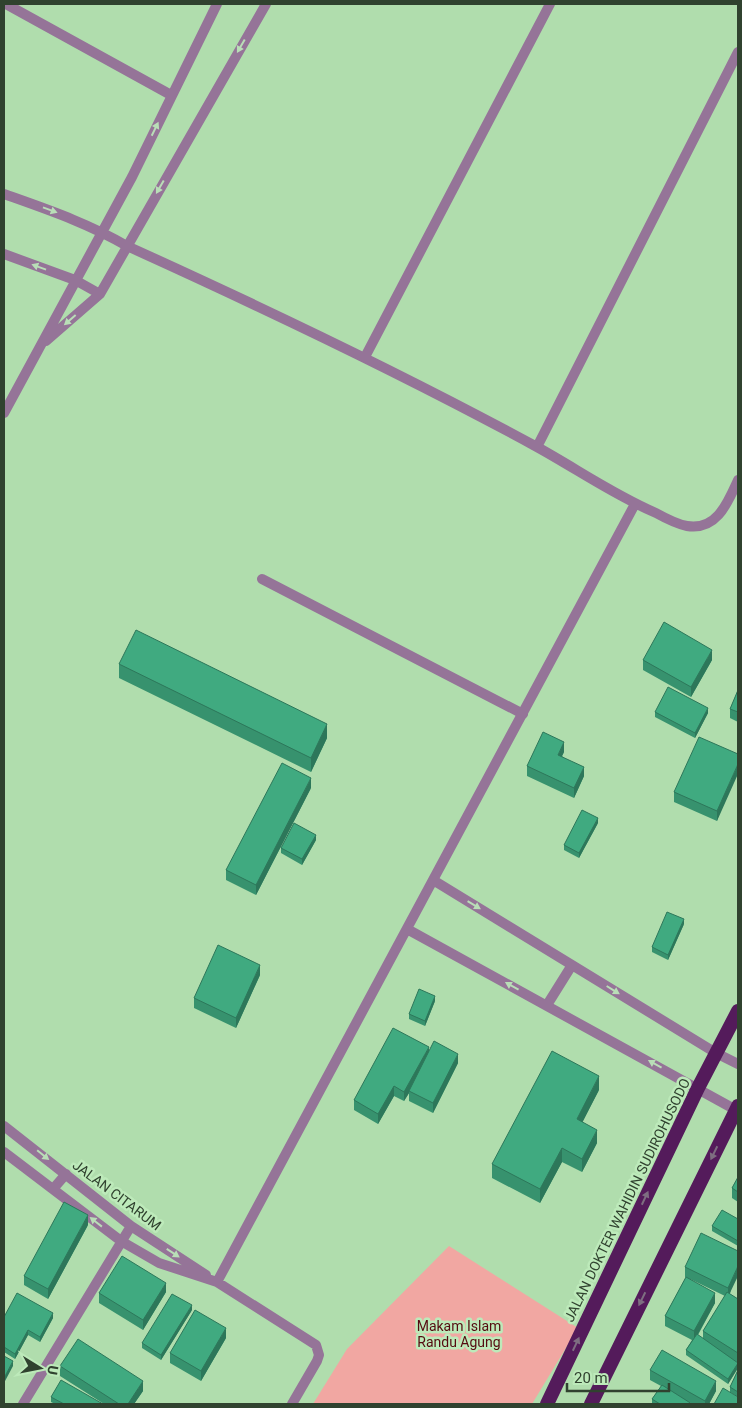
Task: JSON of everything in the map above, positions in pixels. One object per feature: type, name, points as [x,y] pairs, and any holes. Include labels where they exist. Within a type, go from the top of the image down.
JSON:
[{"type":"highway","name":"JALAN DOKTER WAHIDIN SUDIROHUSODO","points":[[547,1404],[698,1088],[738,1011]]},
{"type":"highway","points":[[591,1404],[738,1108]]},
{"type":"street","points":[[6,4],[171,95]]},
{"type":"street","points":[[4,412],[74,280],[132,177],[217,4]]},
{"type":"street","points":[[41,345],[100,294],[266,4]]},
{"type":"street","points":[[365,357],[550,4]]},
{"type":"street","points":[[537,447],[738,52]]},
{"type":"street","points":[[4,194],[52,210],[102,231],[127,246],[365,357],[537,447],[635,504],[686,526],[700,526],[712,521],[723,511],[738,480]]},
{"type":"street","points":[[4,254],[74,280],[100,294]]},
{"type":"street","points":[[217,1282],[635,504]]},
{"type":"street","points":[[262,579],[523,714]]},
{"type":"street","points":[[433,880],[716,1053],[738,1064]]},
{"type":"street","points":[[407,929],[738,1108]]},
{"type":"street","points":[[547,1005],[572,965]]},
{"type":"street","name":"JALAN CITARUM","points":[[4,1126],[131,1226],[217,1282]]},
{"type":"street","points":[[4,1152],[121,1241],[160,1263],[217,1282],[318,1348],[317,1361],[292,1404]]},
{"type":"street","points":[[53,1189],[66,1174]]},
{"type":"street","points":[[23,1404],[131,1226]]},
{"type":"green space","name":"Makam Islam Randu Agung","points":[[449,1246],[578,1328],[532,1404],[313,1404],[347,1349]]},
{"type":"building","points":[[664,622],[712,650],[691,687],[643,660]]},
{"type":"building","points":[[136,630],[327,724],[311,758],[119,664]]},
{"type":"building","points":[[668,687],[708,708],[695,733],[655,712]]},
{"type":"building","points":[[738,690],[738,712],[730,709]]},
{"type":"building","points":[[543,732],[564,742],[558,755],[584,767],[574,788],[527,766]]},
{"type":"building","points":[[699,737],[738,754],[738,764],[717,811],[674,792]]},
{"type":"building","points":[[282,763],[311,778],[256,885],[226,870]]},
{"type":"building","points":[[582,810],[598,818],[579,853],[564,845]]},
{"type":"building","points":[[294,823],[316,835],[302,859],[281,848]]},
{"type":"building","points":[[667,912],[684,919],[668,955],[652,947]]},
{"type":"building","points":[[218,945],[260,965],[236,1018],[194,998]]},
{"type":"building","points":[[419,989],[435,996],[425,1021],[409,1014]]},
{"type":"building","points":[[393,1028],[429,1047],[404,1092],[394,1086],[378,1114],[354,1100]]},
{"type":"building","points":[[434,1041],[458,1054],[433,1103],[409,1091]]},
{"type":"building","points":[[552,1051],[599,1076],[577,1119],[597,1130],[582,1159],[562,1148],[540,1189],[492,1164]]},
{"type":"building","points":[[738,1177],[738,1192],[732,1188]]},
{"type":"building","points":[[64,1202],[88,1215],[48,1289],[24,1276]]},
{"type":"building","points":[[722,1210],[738,1219],[738,1241],[712,1226]]},
{"type":"building","points":[[701,1233],[738,1251],[738,1266],[728,1288],[685,1267]]},
{"type":"building","points":[[122,1256],[166,1283],[143,1320],[99,1293]]},
{"type":"building","points":[[686,1277],[715,1293],[694,1331],[665,1316]]},
{"type":"building","points":[[727,1292],[738,1299],[738,1353],[703,1331]]},
{"type":"building","points":[[17,1293],[53,1313],[40,1337],[28,1330],[15,1354],[4,1347],[4,1317]]},
{"type":"building","points":[[172,1294],[192,1305],[161,1355],[142,1343]]},
{"type":"building","points":[[195,1310],[226,1328],[201,1371],[170,1353]]},
{"type":"building","points":[[697,1334],[738,1363],[728,1379],[686,1350]]},
{"type":"building","points":[[78,1339],[143,1381],[128,1404],[119,1404],[60,1366]]},
{"type":"building","points":[[662,1350],[716,1381],[705,1401],[650,1370]]},
{"type":"building","points":[[4,1356],[13,1361],[4,1378]]},
{"type":"building","points":[[738,1370],[738,1392],[730,1387]]},
{"type":"building","points":[[61,1380],[103,1404],[64,1404],[51,1397]]},
{"type":"building","points":[[662,1385],[692,1404],[660,1404],[652,1399]]},
{"type":"building","points":[[723,1388],[738,1397],[738,1404],[714,1404]]}]
